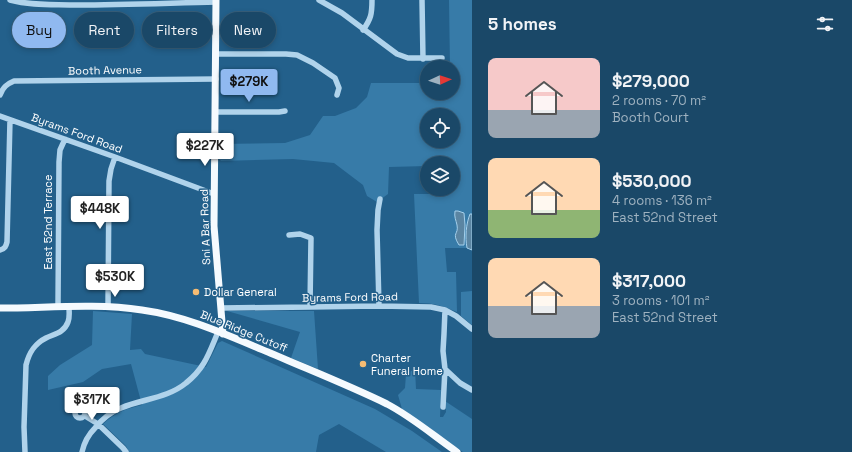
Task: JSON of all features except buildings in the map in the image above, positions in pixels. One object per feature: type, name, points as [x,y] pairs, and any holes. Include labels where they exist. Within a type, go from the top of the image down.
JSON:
[{"type":"main road","name":"Sni A Bar Road","points":[[216,1],[214,194],[215,240],[221,308],[220,333]]},
{"type":"main road","name":"Blue Ridge Cutoff","points":[[0,308],[58,306],[108,307],[141,310],[193,322],[388,405],[408,417],[457,452]]},
{"type":"street","points":[[10,0],[32,4],[97,5],[216,1]]},
{"type":"street","points":[[319,0],[337,10],[397,54],[408,58],[442,58]]},
{"type":"street","points":[[363,30],[372,14],[372,0]]},
{"type":"street","points":[[422,0],[423,59]]},
{"type":"street","points":[[216,54],[297,55],[313,63],[335,78],[339,88],[337,95]]},
{"type":"street","name":"Booth Avenue","points":[[0,94],[7,84],[14,81],[216,79]]},
{"type":"street","points":[[216,112],[285,111]]},
{"type":"street","name":"Byrams Ford Road","points":[[0,116],[214,194]]},
{"type":"street","points":[[0,250],[6,246],[7,242],[10,120]]},
{"type":"street","name":"East 52nd Terrace","points":[[58,306],[58,162],[60,150],[65,139]]},
{"type":"street","points":[[108,307],[109,182],[115,157]]},
{"type":"street","points":[[379,306],[377,230],[380,199]]},
{"type":"street","points":[[289,235],[300,234],[311,238],[310,308]]},
{"type":"street","points":[[24,452],[26,365],[28,357],[30,352],[38,343],[57,334],[65,328],[68,323],[69,306]]},
{"type":"street","name":"Byrams Ford Road","points":[[221,308],[379,306],[431,307],[446,310],[472,329]]},
{"type":"street","points":[[443,407],[445,369],[443,345],[446,310]]},
{"type":"street","name":"Sni A Bar Road","points":[[82,452],[90,434],[109,414],[121,408],[164,395],[185,384],[204,364],[220,333]]},
{"type":"street","points":[[445,369],[460,383],[472,390]]},
{"type":"street","points":[[85,416],[98,424],[126,452]]},
{"type":"shaded area","points":[[449,0],[472,0],[472,214],[470,214],[467,226],[467,248],[445,248],[447,272],[456,272],[457,312],[438,305],[419,303],[414,194],[420,194],[420,196],[460,196],[460,156],[420,156],[420,166],[389,167],[388,194],[377,202],[367,196],[363,185],[334,163],[293,159],[221,161],[218,158],[217,144],[285,143],[310,135],[323,116],[335,116],[356,108],[367,97],[371,83],[420,83],[420,100],[460,100],[460,60],[450,60]]},
{"type":"shaded area","points":[[455,211],[464,213],[464,245],[459,245],[455,236],[457,225]]},
{"type":"shaded area","points":[[470,214],[472,214],[472,250],[467,248],[466,239]]},
{"type":"shaded area","points":[[472,291],[472,325],[461,316],[461,292]]},
{"type":"shaded area","points":[[93,311],[132,314],[130,350],[141,349],[145,354],[206,367],[218,343],[222,341],[375,409],[412,431],[442,452],[386,452],[339,424],[319,435],[316,452],[129,452],[126,446],[103,424],[121,412],[142,405],[131,364],[102,369],[83,382],[48,390],[48,376],[60,365],[92,345]]},
{"type":"shaded area","points":[[227,311],[314,311],[318,369],[291,358],[300,332]]},
{"type":"shaded area","points":[[415,369],[416,389],[441,390],[440,417],[443,417],[446,412],[445,401],[472,419],[472,452],[463,452],[402,409],[398,395],[405,388],[406,374]]},
{"type":"place","name":"Dollar General","points":[[196,292]]},
{"type":"place","name":"Charter Funeral Home","points":[[363,364]]}]
